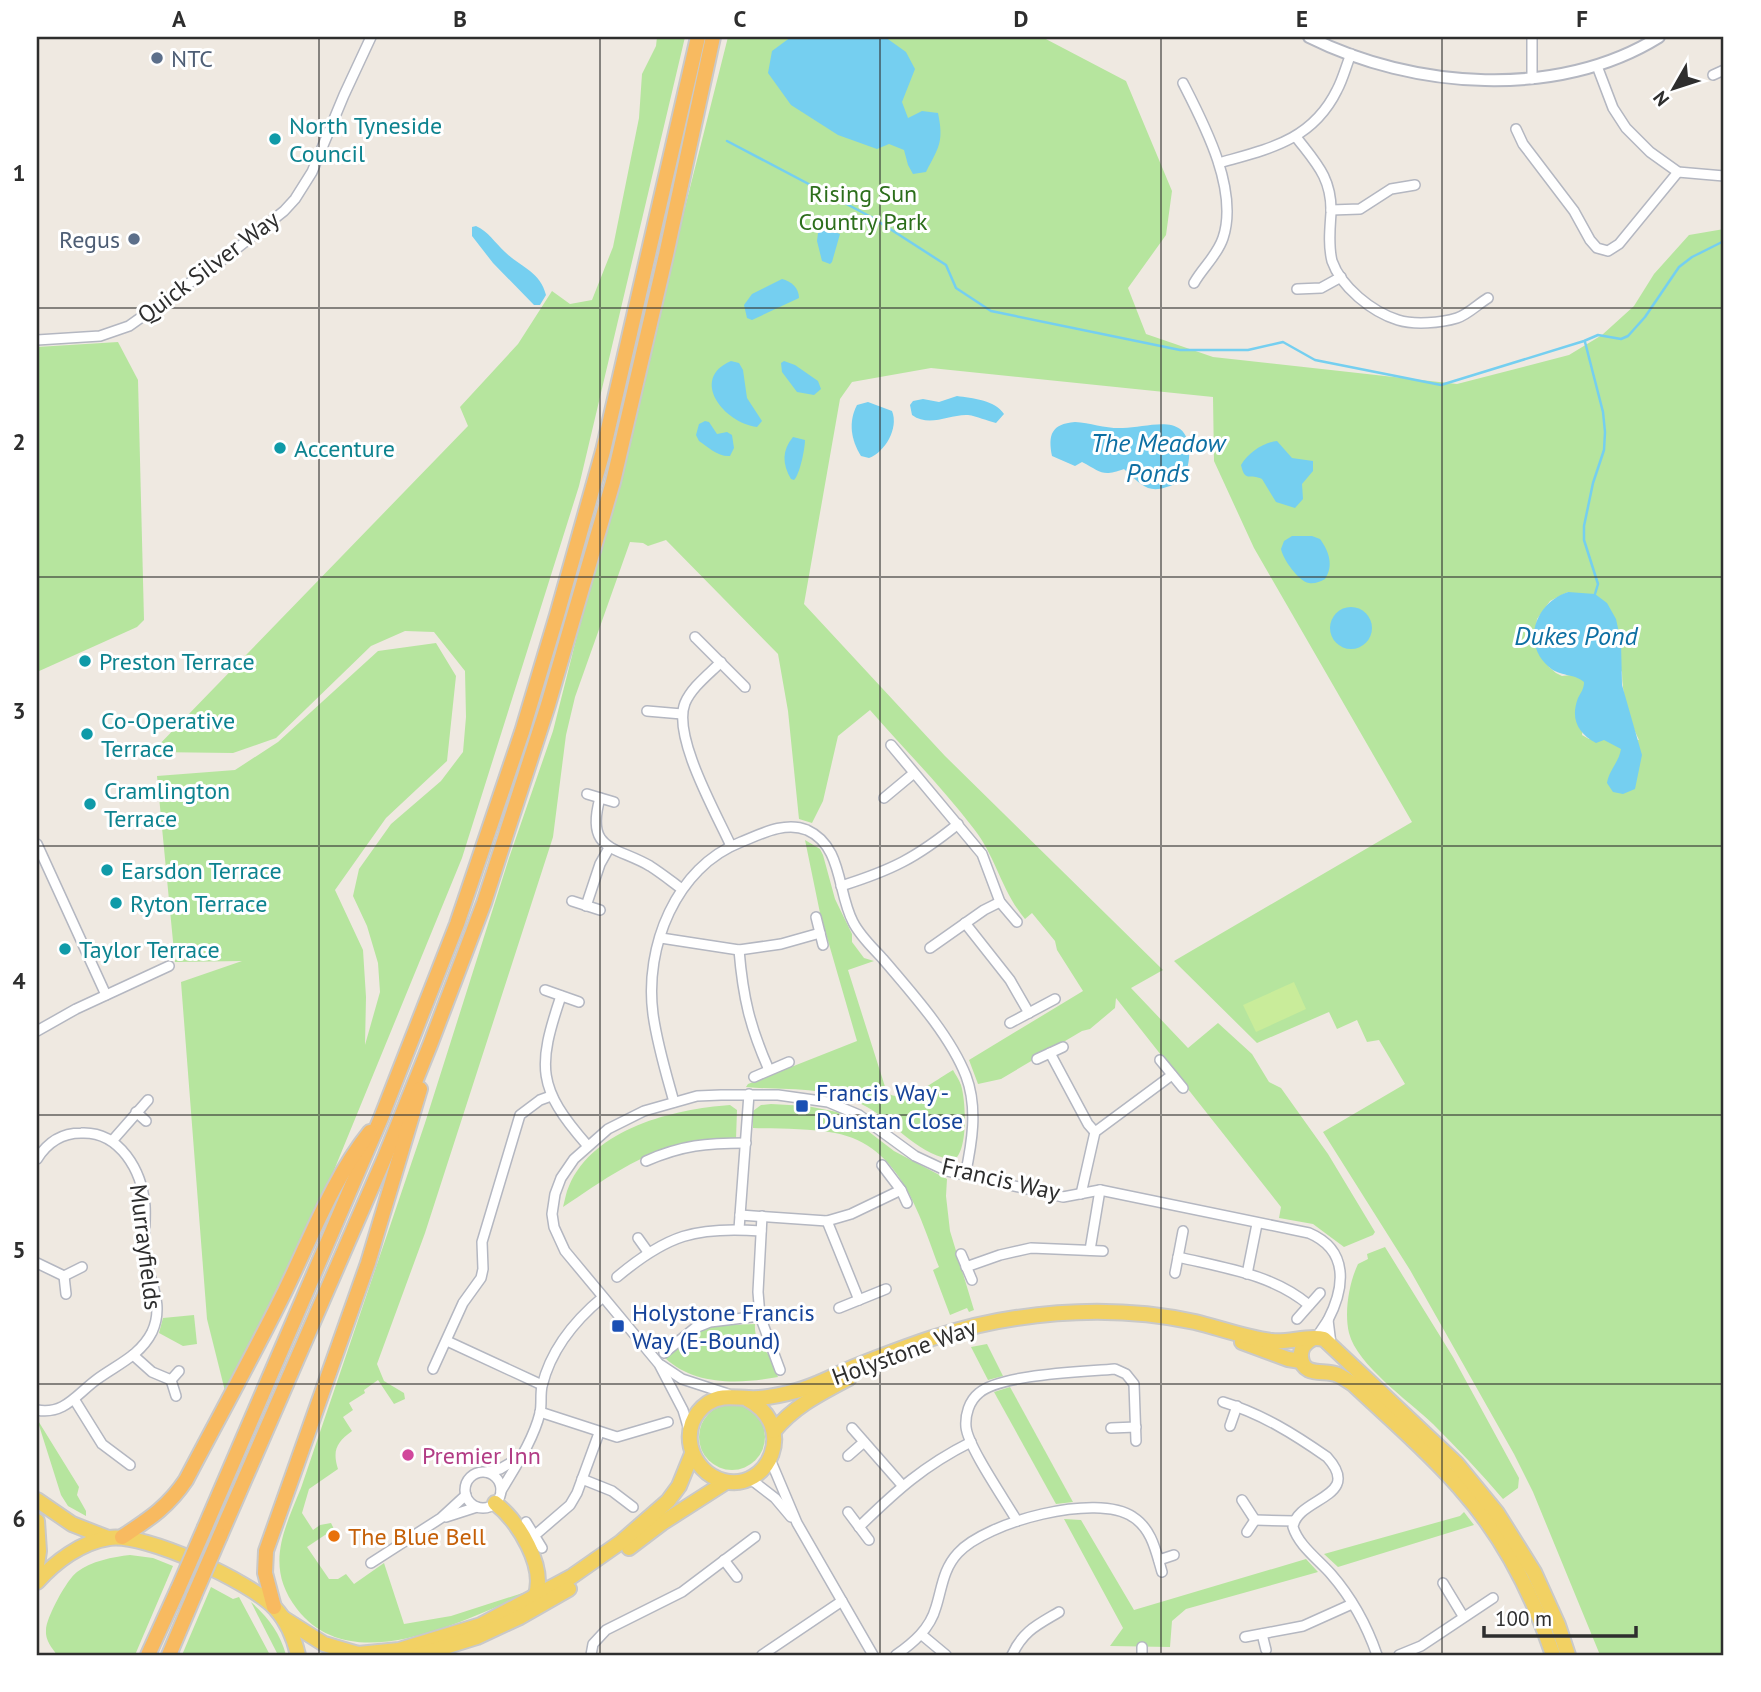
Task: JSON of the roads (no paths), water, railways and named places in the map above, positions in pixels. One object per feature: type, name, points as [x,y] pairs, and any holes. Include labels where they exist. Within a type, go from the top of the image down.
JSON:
[{"type":"highway","points":[[148,1655],[381,1118],[457,924],[522,732],[603,451],[698,37]]},
{"type":"highway","points":[[169,1655],[384,1159],[484,903],[548,705],[613,482],[713,37]]},
{"type":"highway","points":[[279,1613],[265,1573],[266,1551],[368,1263],[417,1102],[430,1045]]},
{"type":"highway","points":[[115,1538],[161,1511],[173,1500],[186,1480],[356,1149],[381,1118]]},
{"type":"main road","name":"Holystone Way","points":[[690,1432],[698,1412],[708,1403],[720,1398],[798,1391],[915,1342],[972,1325],[1066,1312],[1111,1311],[1157,1315],[1273,1341],[1324,1339],[1456,1463],[1497,1513],[1534,1572],[1558,1626],[1567,1655]]},
{"type":"main road","name":"Holystone Way","points":[[774,1431],[807,1400],[850,1378],[926,1346],[1019,1323],[1067,1318],[1162,1323],[1251,1345],[1301,1361],[1311,1371],[1340,1375],[1438,1464],[1462,1489],[1522,1579],[1553,1655]]},
{"type":"main road","points":[[1301,1361],[1302,1348],[1314,1338]]},
{"type":"main road","points":[[1325,1371],[1333,1365],[1333,1347]]},
{"type":"main road","points":[[419,1655],[477,1637],[532,1610],[576,1585],[662,1522],[726,1482],[749,1478],[761,1470],[770,1459],[774,1431],[764,1411],[740,1397]]},
{"type":"main road","points":[[690,1432],[692,1454],[699,1466],[711,1476],[726,1482]]},
{"type":"main road","points":[[37,1500],[72,1524],[115,1538],[159,1546],[237,1581],[255,1591],[307,1635],[339,1650],[377,1654],[481,1625],[571,1577],[653,1517],[679,1486],[692,1454]]},
{"type":"main road","points":[[498,1497],[536,1563],[538,1589],[535,1597]]},
{"type":"main road","points":[[37,1521],[37,1565]]},
{"type":"main road","points":[[37,1582],[70,1554],[115,1538]]},
{"type":"main road","points":[[279,1613],[292,1635],[298,1655]]},
{"type":"street","name":"Quick Silver Way","points":[[37,340],[100,336],[129,326],[284,211],[312,172],[371,37]]},
{"type":"street","points":[[1309,37],[1390,66],[1443,76],[1499,81],[1565,74],[1597,66],[1659,37]]},
{"type":"street","points":[[1532,37],[1532,79]]},
{"type":"street","points":[[1219,163],[1277,146],[1296,137],[1328,105],[1337,91],[1351,54]]},
{"type":"street","points":[[1597,66],[1613,108],[1626,128],[1650,152],[1678,172],[1724,176]]},
{"type":"street","points":[[1713,75],[1724,70]]},
{"type":"street","points":[[1183,83],[1219,163],[1227,206],[1224,235],[1215,256],[1194,284]]},
{"type":"street","points":[[1516,129],[1523,144],[1574,211],[1590,240],[1597,248],[1608,251],[1619,244],[1678,172]]},
{"type":"street","points":[[1296,137],[1324,173],[1330,193],[1329,236],[1332,260],[1341,277],[1360,298],[1399,321],[1429,322],[1458,318],[1488,298]]},
{"type":"street","points":[[1331,210],[1360,209],[1391,189],[1415,185]]},
{"type":"street","points":[[1297,289],[1321,288],[1341,277]]},
{"type":"street","points":[[695,637],[745,687]]},
{"type":"street","points":[[721,662],[694,689],[682,714],[684,740],[689,754],[731,846]]},
{"type":"street","points":[[647,711],[682,714]]},
{"type":"street","points":[[891,745],[982,854],[1000,902],[1017,922]]},
{"type":"street","points":[[884,798],[914,773]]},
{"type":"street","points":[[587,794],[614,802]]},
{"type":"street","points":[[600,798],[595,815],[596,828],[602,841],[609,848],[649,866],[681,889]]},
{"type":"street","points":[[841,886],[905,862],[926,850],[958,824]]},
{"type":"street","points":[[674,1102],[659,1050],[653,1012],[653,971],[668,915],[681,889],[718,852],[787,827],[797,827],[818,837],[834,858],[848,910],[858,931],[934,1023],[957,1058],[966,1077],[973,1134],[965,1175]]},
{"type":"street","points":[[37,844],[106,995]]},
{"type":"street","points":[[586,906],[600,864],[609,848]]},
{"type":"street","points":[[572,901],[600,910]]},
{"type":"street","points":[[930,948],[1000,902]]},
{"type":"street","points":[[816,917],[823,945]]},
{"type":"street","points":[[965,923],[1010,980],[1029,1013]]},
{"type":"street","points":[[661,938],[739,950],[781,944],[820,933]]},
{"type":"street","points":[[739,950],[742,992],[750,1025],[769,1070]]},
{"type":"street","points":[[37,1031],[106,995],[169,967]]},
{"type":"street","points":[[545,990],[579,1002]]},
{"type":"street","points":[[561,996],[547,1037],[545,1075],[551,1096],[565,1120],[587,1145]]},
{"type":"street","points":[[1010,1023],[1055,999]]},
{"type":"street","points":[[1037,1059],[1063,1047]]},
{"type":"street","points":[[1050,1053],[1088,1124],[1096,1132]]},
{"type":"street","points":[[1160,1060],[1183,1088]]},
{"type":"street","points":[[754,1077],[789,1062]]},
{"type":"street","points":[[1081,1194],[1096,1132],[1172,1075]]},
{"type":"street","points":[[739,1229],[749,1094]]},
{"type":"street","name":"Francis Way","points":[[690,1432],[683,1410],[659,1364],[565,1251],[554,1227],[552,1214],[561,1178],[587,1145],[623,1120],[697,1096],[749,1094],[809,1098],[843,1107],[859,1115],[915,1156],[947,1171],[1063,1198],[1101,1190],[1309,1233],[1325,1243],[1334,1254],[1341,1272],[1341,1289],[1328,1320],[1314,1338]]},
{"type":"street","points":[[433,1369],[463,1303],[481,1278],[482,1242],[520,1115],[540,1100],[551,1096]]},
{"type":"street","points":[[37,1159],[53,1141],[70,1134],[95,1134],[112,1141],[148,1100]]},
{"type":"street","points":[[136,1112],[146,1121]]},
{"type":"street","name":"Murrayfields","points":[[37,1410],[54,1411],[133,1355],[151,1332],[155,1322],[157,1301],[145,1255],[142,1186],[128,1157],[112,1141]]},
{"type":"street","points":[[646,1161],[689,1145],[746,1143]]},
{"type":"street","points":[[882,1166],[901,1190],[907,1203]]},
{"type":"street","points":[[740,1215],[827,1221],[851,1214],[901,1190]]},
{"type":"street","points":[[1090,1250],[1101,1190]]},
{"type":"street","points":[[762,1216],[758,1292],[760,1315],[780,1370]]},
{"type":"street","points":[[827,1221],[859,1300]]},
{"type":"street","points":[[1247,1274],[1256,1224]]},
{"type":"street","points":[[617,1277],[648,1252],[682,1236],[704,1230],[761,1231]]},
{"type":"street","points":[[1175,1273],[1183,1231]]},
{"type":"street","points":[[638,1238],[648,1252]]},
{"type":"street","points":[[967,1267],[1000,1255],[1031,1248],[1103,1251]]},
{"type":"street","points":[[961,1254],[972,1280]]},
{"type":"street","points":[[1178,1256],[1266,1279],[1292,1292],[1309,1306]]},
{"type":"street","points":[[37,1263],[64,1276]]},
{"type":"street","points":[[64,1276],[82,1267]]},
{"type":"street","points":[[64,1276],[66,1294]]},
{"type":"street","points":[[839,1308],[886,1289]]},
{"type":"street","points":[[1297,1319],[1320,1293]]},
{"type":"street","points":[[441,1518],[477,1507],[488,1507],[498,1497],[529,1441],[540,1412],[542,1385],[552,1358],[570,1328],[603,1297]]},
{"type":"street","points":[[664,1353],[695,1328],[710,1322],[760,1315]]},
{"type":"street","name":"Francis Way","points":[[1328,1320],[1333,1347]]},
{"type":"street","points":[[447,1341],[542,1385]]},
{"type":"street","points":[[133,1355],[152,1373],[171,1380]]},
{"type":"street","name":"Francis Way","points":[[659,1364],[682,1380],[740,1397]]},
{"type":"street","points":[[1017,1521],[971,1442],[966,1427],[972,1400],[980,1391],[1001,1383],[1030,1378],[1115,1369],[1126,1374],[1133,1384],[1136,1441]]},
{"type":"street","points":[[171,1380],[179,1371]]},
{"type":"street","points":[[171,1380],[176,1396]]},
{"type":"street","points":[[74,1399],[102,1444],[131,1465]]},
{"type":"street","points":[[1223,1402],[1283,1427],[1327,1457],[1337,1470],[1335,1488],[1304,1509],[1294,1521],[1293,1527],[1298,1539],[1334,1578],[1352,1604],[1377,1655]]},
{"type":"street","points":[[1230,1426],[1237,1406]]},
{"type":"street","points":[[540,1412],[599,1433],[624,1436],[668,1422]]},
{"type":"street","points":[[852,1427],[902,1485]]},
{"type":"street","points":[[1111,1428],[1136,1427]]},
{"type":"street","points":[[534,1536],[570,1505],[599,1433]]},
{"type":"street","points":[[848,1456],[864,1442]]},
{"type":"street","points":[[859,1527],[902,1485],[938,1458],[971,1442]]},
{"type":"street","points":[[477,1507],[469,1501],[466,1494],[469,1479],[479,1472],[500,1469],[519,1458]]},
{"type":"street","points":[[770,1459],[797,1523],[873,1655]]},
{"type":"street","points":[[485,1472],[498,1481],[498,1497]]},
{"type":"street","points":[[749,1478],[775,1498],[797,1523]]},
{"type":"street","points":[[582,1479],[612,1491],[633,1507]]},
{"type":"street","points":[[371,1563],[441,1518],[466,1494]]},
{"type":"street","points":[[1242,1500],[1255,1520]]},
{"type":"street","points":[[896,1655],[922,1635],[935,1610],[944,1573],[956,1555],[971,1540],[1017,1521],[1070,1510],[1118,1510],[1134,1517],[1146,1529],[1162,1572]]},
{"type":"street","points":[[848,1512],[869,1540]]},
{"type":"street","points":[[1255,1520],[1294,1521]]},
{"type":"street","points":[[1247,1532],[1255,1520]]},
{"type":"street","points":[[526,1522],[542,1548]]},
{"type":"street","points":[[591,1655],[593,1644],[606,1630],[682,1592],[755,1537]]},
{"type":"street","points":[[1159,1560],[1174,1555]]},
{"type":"street","points":[[724,1560],[737,1577]]},
{"type":"street","points":[[1443,1583],[1463,1616]]},
{"type":"street","points":[[1399,1655],[1421,1646],[1493,1598]]},
{"type":"street","points":[[762,1655],[780,1651],[842,1601]]},
{"type":"street","points":[[1245,1637],[1317,1621],[1352,1604]]},
{"type":"street","points":[[1012,1655],[1020,1639],[1033,1627],[1059,1612]]},
{"type":"street","points":[[1262,1634],[1266,1650]]},
{"type":"street","points":[[922,1635],[946,1655]]},
{"type":"water","points":[[791,37],[885,37],[906,52],[915,69],[902,102],[908,118],[922,111],[938,113],[940,123],[939,144],[926,172],[913,174],[904,150],[889,144],[877,149],[838,135],[791,105],[768,73],[772,51]]},
{"type":"water","points":[[476,226],[539,280],[546,295],[540,305],[534,305],[493,263],[472,236],[472,227]]},
{"type":"water","points":[[825,228],[840,234],[830,264],[822,261],[817,241],[818,233]]},
{"type":"water","points":[[782,279],[794,286],[799,298],[752,320],[747,318],[744,305],[752,294]]},
{"type":"water","points":[[731,361],[739,363],[743,370],[747,398],[762,421],[757,427],[733,418],[723,409],[712,389],[713,378],[719,369]]},
{"type":"water","points":[[784,361],[795,365],[818,381],[821,389],[814,395],[797,392],[782,372],[781,363]]},
{"type":"water","points":[[957,396],[989,403],[1004,414],[996,423],[968,415],[926,420],[912,415],[910,405],[913,401],[923,399],[939,402]]},
{"type":"water","points":[[868,402],[892,411],[894,418],[889,439],[880,451],[869,458],[861,456],[858,450],[852,424],[857,405]]},
{"type":"water","points":[[709,422],[717,434],[727,432],[732,435],[734,448],[730,456],[717,453],[699,441],[696,435],[699,424]]},
{"type":"water","name":"The Meadow Ponds","points":[[1075,422],[1117,428],[1165,424],[1174,426],[1187,438],[1189,450],[1188,466],[1182,481],[1163,488],[1150,488],[1138,482],[1124,469],[1111,473],[1102,472],[1082,462],[1075,466],[1052,456],[1053,432],[1061,425]]},
{"type":"water","points":[[793,437],[805,440],[800,467],[794,480],[788,473],[784,457]]},
{"type":"water","name":"The Meadow Ponds","points":[[1277,441],[1292,458],[1313,461],[1313,471],[1302,484],[1303,499],[1295,508],[1276,502],[1262,479],[1246,476],[1241,465],[1257,449]]},
{"type":"water","points":[[1292,536],[1312,536],[1320,539],[1329,559],[1325,579],[1309,583],[1292,569],[1281,549],[1284,541]]},
{"type":"water","name":"Dukes Pond","points":[[1568,592],[1595,594],[1607,603],[1616,619],[1621,642],[1622,685],[1642,755],[1635,789],[1623,794],[1613,792],[1607,783],[1621,749],[1604,740],[1596,743],[1584,735],[1577,725],[1575,712],[1584,682],[1553,670],[1540,657],[1536,647],[1534,636],[1540,614],[1557,597]]},
{"type":"water","points":[[1351,607],[1366,613],[1372,628],[1366,643],[1351,649],[1336,643],[1330,628],[1336,613]]},
{"type":"waterway","points":[[727,141],[873,218],[946,265],[956,288],[991,311],[1180,350],[1248,350],[1283,342],[1315,360],[1441,385],[1598,335],[1621,339],[1628,336],[1645,317],[1679,267],[1692,257],[1724,241]]},
{"type":"waterway","points":[[1585,342],[1603,412],[1605,432],[1604,450],[1593,483],[1584,526],[1584,540],[1598,584],[1595,594]]},
{"type":"place","name":"NTC","points":[[157,58]]},
{"type":"place","name":"North Tyneside Council","points":[[275,139]]},
{"type":"place","name":"Regus","points":[[134,239]]},
{"type":"place","name":"Accenture","points":[[280,448]]},
{"type":"place","name":"Preston Terrace","points":[[85,661]]},
{"type":"place","name":"Co-Operative Terrace","points":[[87,734]]},
{"type":"place","name":"Cramlington Terrace","points":[[90,804]]},
{"type":"place","name":"Earsdon Terrace","points":[[107,870]]},
{"type":"place","name":"Ryton Terrace","points":[[116,903]]},
{"type":"place","name":"Taylor Terrace","points":[[65,949]]},
{"type":"place","name":"Francis Way - Dunstan Close","points":[[802,1106]]},
{"type":"place","name":"Holystone Francis Way (E-Bound)","points":[[618,1326]]},
{"type":"place","name":"Premier Inn","points":[[408,1455]]},
{"type":"place","name":"The Blue Bell","points":[[334,1536]]},
{"type":"park label","name":"Rising Sun Country Park","points":[[863,207]]}]
